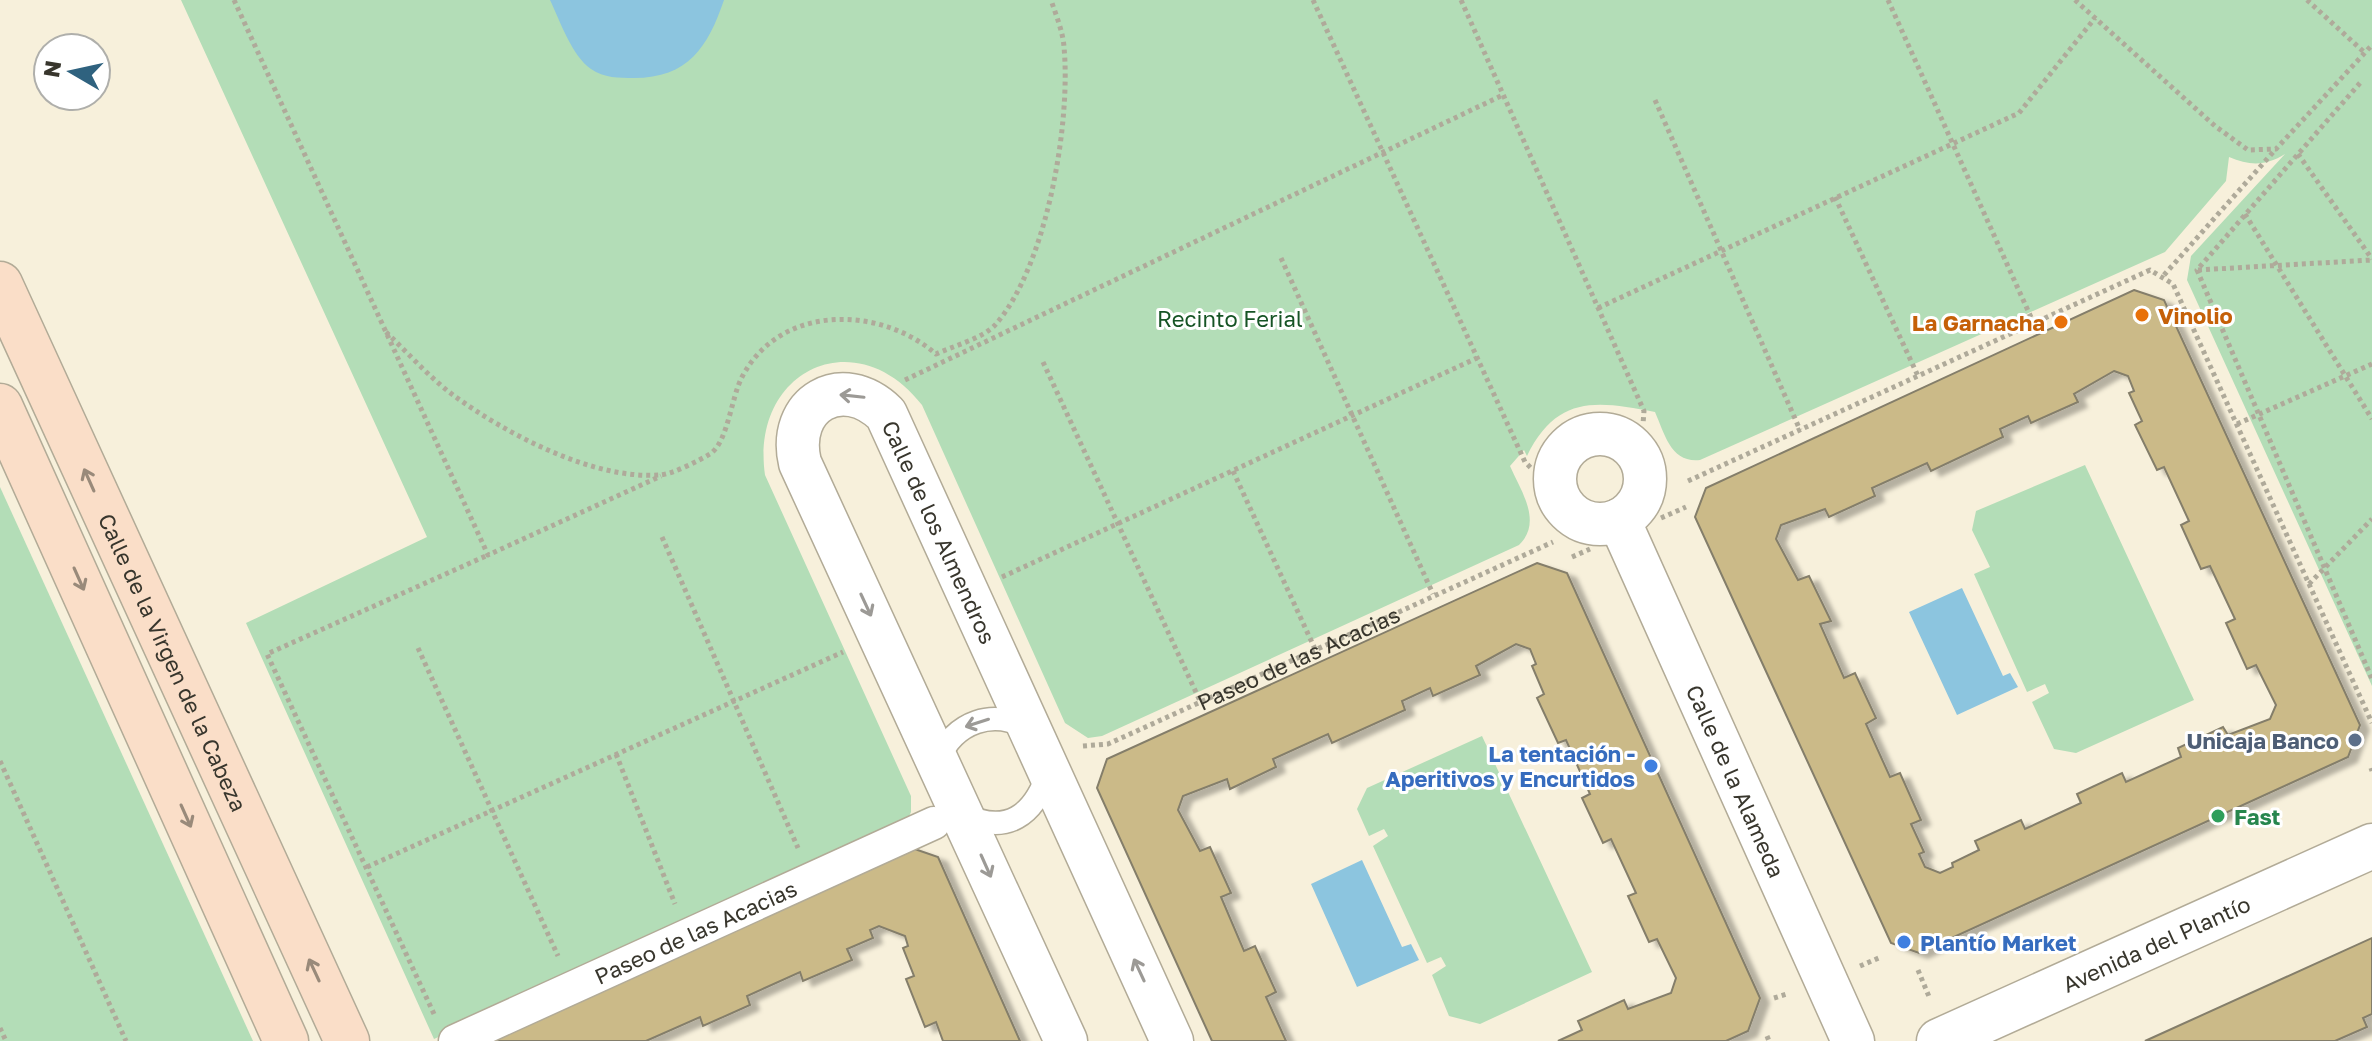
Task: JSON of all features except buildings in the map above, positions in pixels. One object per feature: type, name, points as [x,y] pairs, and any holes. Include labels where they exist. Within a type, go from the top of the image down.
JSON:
[{"type":"main road","name":"Calle de la Virgen de la Cabeza","points":[[0,284],[347,1041]]},
{"type":"main road","points":[[0,406],[286,1041]]},
{"type":"street","name":"Calle de los Almendros","points":[[1066,1041],[948,818],[938,760],[800,463],[797,449],[801,422],[820,401],[833,395],[863,396],[886,414],[1172,1041]]},
{"type":"street","name":"Calle de la Alameda","points":[[1619,520],[1853,1041]]},
{"type":"street","name":"Paseo de las Acacias","points":[[448,1034],[572,988],[948,818]]},
{"type":"street","name":"Avenida del Plantío","points":[[1939,1041],[2372,846]]},
{"type":"lane","points":[[938,760],[955,734],[982,719],[1012,721],[1039,752],[1040,797],[1018,817],[987,823],[948,818]]},
{"type":"path","points":[[234,0],[488,555]]},
{"type":"path","points":[[448,1034],[267,654],[712,453],[723,440],[728,411],[742,377],[759,351],[791,329],[839,317],[869,319],[899,330],[936,354],[995,326],[1029,266],[1058,163],[1066,82],[1064,43],[1051,0]]},
{"type":"path","points":[[1313,0],[1477,358],[1531,468]]},
{"type":"path","points":[[1461,0],[1644,411],[1643,424]]},
{"type":"path","points":[[1888,0],[1950,144],[2034,324]]},
{"type":"path","points":[[2075,0],[2215,126],[2248,150],[2276,149]]},
{"type":"path","points":[[2307,0],[2365,53]]},
{"type":"path","points":[[1598,308],[2019,113],[2095,18]]},
{"type":"path","points":[[2164,275],[2372,45]]},
{"type":"path","points":[[2197,270],[2360,83]]},
{"type":"path","points":[[894,386],[1503,95]]},
{"type":"path","points":[[1655,100],[1800,430]]},
{"type":"path","points":[[2298,154],[2372,259]]},
{"type":"path","points":[[1835,197],[1918,376]]},
{"type":"path","points":[[2245,214],[2372,419]]},
{"type":"path","points":[[1281,258],[1433,594]]},
{"type":"path","points":[[2197,270],[2372,259]]},
{"type":"path","points":[[1688,481],[2150,270],[2164,275],[2173,284],[2372,723]]},
{"type":"path","points":[[2197,270],[2372,679]]},
{"type":"path","points":[[386,332],[452,394],[514,432],[567,458],[618,471],[662,475]]},
{"type":"path","points":[[991,582],[1477,358]]},
{"type":"path","points":[[1043,362],[1200,701]]},
{"type":"path","points":[[2237,424],[2372,364]]},
{"type":"path","points":[[1233,471],[1315,649]]},
{"type":"path","points":[[2309,584],[2372,519]]},
{"type":"path","points":[[662,537],[811,879]]},
{"type":"path","name":"Paseo de las Acacias","points":[[1039,752],[1063,742],[1091,748],[1108,744],[1553,542]]},
{"type":"path","points":[[367,867],[855,646]]},
{"type":"path","points":[[418,648],[572,988]]},
{"type":"path","points":[[616,754],[687,935]]},
{"type":"path","points":[[0,761],[126,1041]]},
{"type":"path","points":[[0,1028],[6,1041]]},
{"type":"green space","name":"Recinto Ferial","points":[[181,0],[2372,0],[2372,686],[2187,280],[2191,256],[2285,154],[2258,163],[2229,157],[2226,181],[2165,252],[1700,460],[1682,457],[1670,446],[1655,412],[1597,405],[1566,412],[1552,421],[1527,456],[1524,450],[1510,466],[1530,516],[1526,536],[1519,545],[1102,736],[1088,738],[1065,723],[922,405],[896,379],[868,365],[839,362],[813,369],[791,384],[774,408],[765,438],[765,475],[911,796],[911,812],[906,823],[434,1039],[246,623],[427,537]]},
{"type":"green space","points":[[2085,465],[2194,700],[2076,753],[2054,749],[2032,702],[2049,693],[2045,684],[2027,692],[1974,574],[1990,567],[1972,530],[1976,511]]},
{"type":"green space","points":[[0,487],[253,1041],[0,1041]]},
{"type":"green space","points":[[1482,736],[1592,972],[1480,1024],[1449,1016],[1432,975],[1446,966],[1441,957],[1427,963],[1373,846],[1388,836],[1384,829],[1369,836],[1357,809],[1367,788]]},
{"type":"water","points":[[550,0],[724,0],[703,45],[682,66],[653,77],[617,78],[596,72],[584,63],[567,38]]},
{"type":"water","points":[[1962,588],[2003,676],[2010,673],[2018,687],[1957,715],[1909,612]]},
{"type":"water","points":[[1362,860],[1402,947],[1411,944],[1419,960],[1357,987],[1311,884]]},
{"type":"place","name":"Vinolio","points":[[2142,315]]},
{"type":"place","name":"La Garnacha","points":[[2061,322]]},
{"type":"place","name":"Unicaja Banco","points":[[2355,740]]},
{"type":"place","name":"La tentación - Aperitivos y Encurtidos","points":[[1651,766]]},
{"type":"place","name":"Fast","points":[[2218,816]]},
{"type":"place","name":"Plantío Market","points":[[1904,942]]}]
